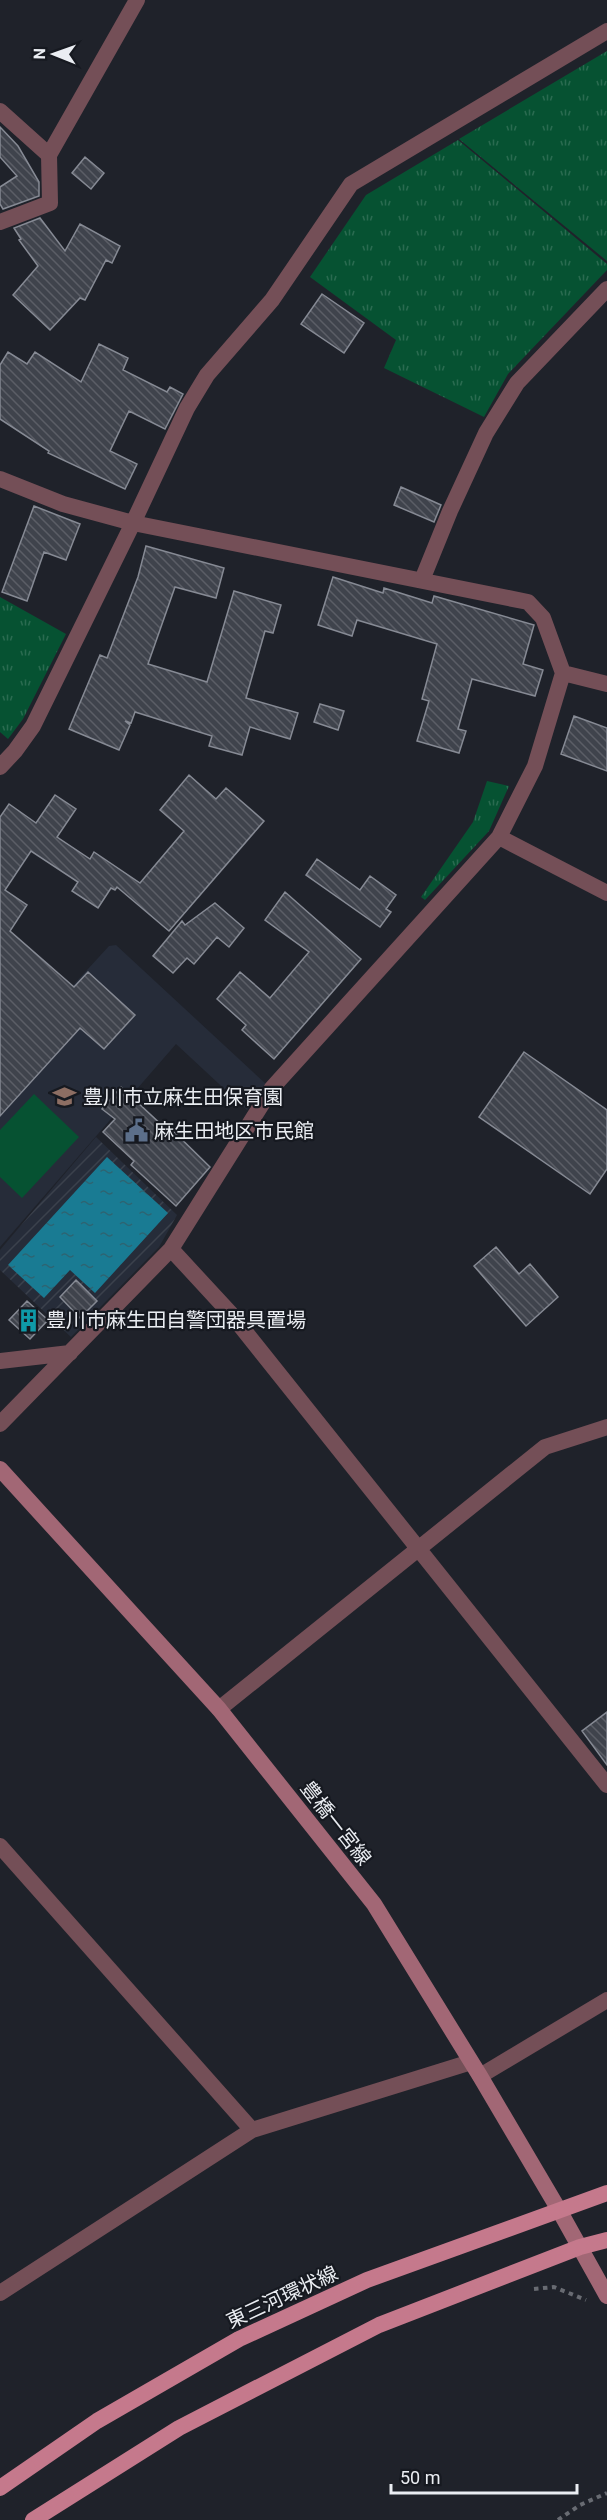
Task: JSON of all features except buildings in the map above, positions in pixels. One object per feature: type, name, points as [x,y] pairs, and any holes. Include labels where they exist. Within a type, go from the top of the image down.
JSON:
[{"type":"main road","name":"豊橋一宮線","points":[[0,1469],[219,1709],[374,1904],[559,2210],[606,2295]]},
{"type":"main road","name":"東三河環状線","points":[[0,2488],[97,2421],[239,2339],[367,2280],[607,2193]]},
{"type":"main road","points":[[33,2520],[179,2428],[379,2325],[580,2247],[607,2240]]},
{"type":"street","points":[[0,222],[50,203],[49,155],[137,0]]},
{"type":"street","points":[[0,767],[33,726],[133,524],[187,408],[207,375],[272,300],[351,184],[607,31]]},
{"type":"street","points":[[0,111],[49,155]]},
{"type":"street","points":[[423,580],[450,511],[486,433],[517,383],[607,289]]},
{"type":"street","points":[[0,479],[63,504],[133,524],[528,602],[543,618],[563,673],[535,766],[499,837],[272,1088],[171,1250],[0,1424]]},
{"type":"street","points":[[563,673],[607,684]]},
{"type":"street","points":[[499,837],[607,893]]},
{"type":"street","points":[[171,1250],[231,1314],[417,1550],[607,1785]]},
{"type":"street","points":[[0,1360],[70,1353]]},
{"type":"street","points":[[219,1709],[545,1447],[607,1427]]},
{"type":"street","points":[[0,1846],[252,2130]]},
{"type":"street","points":[[0,2293],[252,2130],[475,2069],[607,2000]]},
{"type":"path","points":[[526,2290],[554,2287],[569,2291],[584,2300],[606,2295]]},
{"type":"path","points":[[558,2520],[580,2505],[607,2493]]},
{"type":"shaded area","name":"豊川市立麻生田保育園","points":[[116,945],[266,1084],[247,1110],[176,1044],[0,1247],[0,1065],[109,946]]},
{"type":"shaded area","points":[[96,1137],[177,1215],[159,1247],[71,1337],[0,1270],[0,1250]]},
{"type":"green space","points":[[607,51],[607,261],[459,139]]},
{"type":"green space","points":[[458,140],[607,264],[607,270],[508,374],[484,417],[384,368],[396,340],[310,277],[366,195]]},
{"type":"green space","points":[[0,597],[66,634],[23,719],[8,739],[0,732]]},
{"type":"green space","points":[[487,781],[509,786],[489,831],[425,900],[421,897],[473,822]]},
{"type":"green space","points":[[34,1094],[79,1137],[22,1198],[0,1177],[0,1130]]},
{"type":"water","points":[[107,1157],[168,1213],[95,1293],[70,1270],[44,1298],[8,1265]]},
{"type":"place","name":"豊川市立麻生田保育園","points":[[65,1097]]},
{"type":"place","name":"麻生田地区市民館","points":[[136,1131]]},
{"type":"place","name":"豊川市麻生田自警団器具置場","points":[[28,1320]]}]
